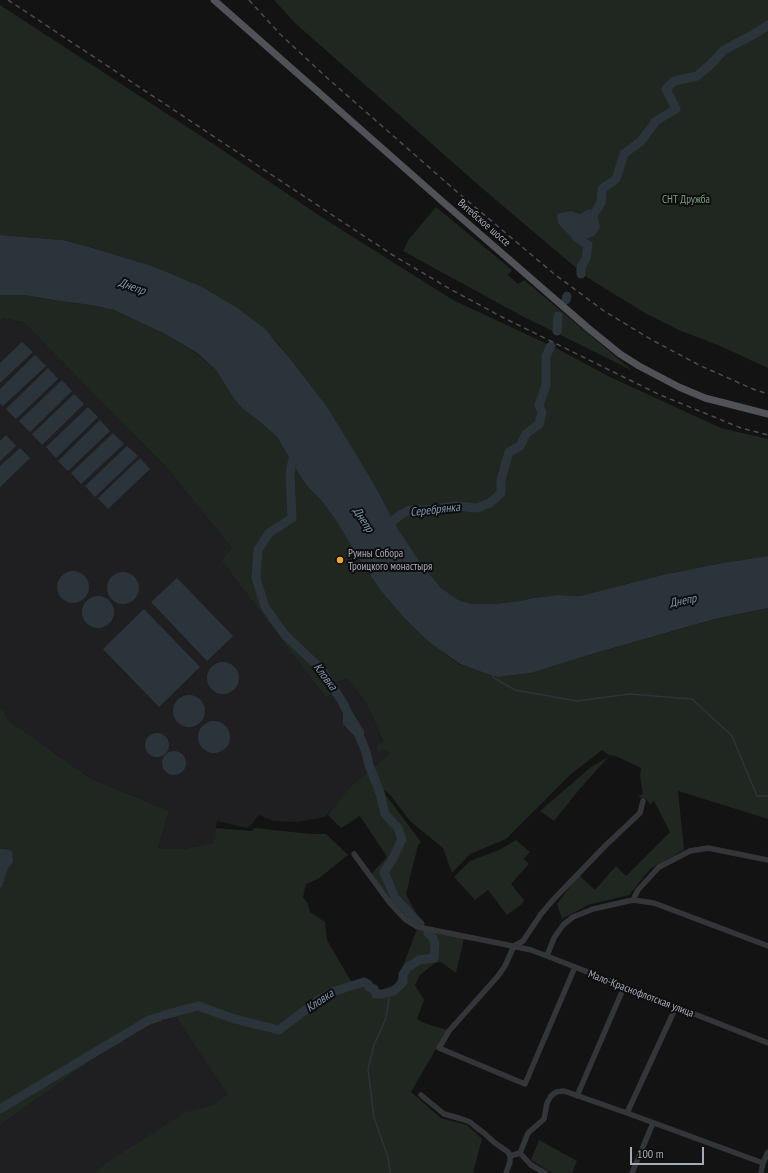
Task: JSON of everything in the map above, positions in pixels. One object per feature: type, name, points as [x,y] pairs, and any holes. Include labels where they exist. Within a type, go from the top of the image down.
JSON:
[{"type":"main road","name":"Витебское шоссе","points":[[214,0],[588,328],[620,354],[679,387],[705,398],[768,414]]},
{"type":"street","points":[[575,967],[525,1084],[439,1048],[449,1031],[498,976],[505,966],[514,946],[522,941],[540,914],[605,846],[640,813],[643,801]]},
{"type":"street","points":[[633,900],[638,890],[659,867],[690,851],[708,848],[768,860]]},
{"type":"street","name":"Мало-Краснофлотская улица","points":[[354,854],[390,903],[406,920],[418,927],[514,946],[547,956],[768,1043]]},
{"type":"street","points":[[547,956],[554,938],[563,925],[573,917],[593,909],[633,900],[654,904],[768,946]]},
{"type":"street","points":[[577,1096],[624,987]]},
{"type":"street","points":[[627,1113],[676,1007]]},
{"type":"street","points":[[520,1153],[528,1133],[544,1118],[547,1103],[551,1096],[556,1092],[564,1091],[764,1163]]},
{"type":"street","points":[[421,1095],[444,1114],[470,1122],[508,1152],[510,1162],[506,1173]]},
{"type":"street","points":[[632,1173],[653,1123]]},
{"type":"street","points":[[761,1173],[768,1152]]},
{"type":"street","points":[[510,1156],[520,1153]]},
{"type":"street","points":[[520,1153],[531,1165],[545,1173]]},
{"type":"shaded area","points":[[3,318],[23,322],[166,467],[232,548],[221,560],[326,698],[330,694],[326,688],[347,678],[367,704],[383,743],[376,746],[378,752],[387,749],[391,754],[351,786],[340,801],[325,817],[297,822],[273,821],[259,815],[247,828],[217,821],[214,843],[183,849],[158,849],[169,811],[90,778],[8,720],[5,714],[6,711],[0,707],[0,321]]},
{"type":"shaded area","points":[[155,1016],[176,1017],[229,1094],[213,1105],[186,1113],[107,1162],[95,1173],[0,1173],[0,1125]]},
{"type":"green space","name":"СНТ Дружба","points":[[274,0],[768,0],[768,368],[720,346],[679,330],[645,313],[588,278],[483,189],[295,23]]},
{"type":"green space","points":[[0,5],[221,149],[323,218],[453,300],[558,349],[608,376],[721,428],[768,439],[768,556],[722,563],[662,575],[580,596],[558,595],[494,604],[472,604],[460,601],[441,588],[422,565],[398,529],[373,482],[328,408],[274,339],[152,266],[63,240],[0,235]]},
{"type":"green space","points":[[436,207],[512,270],[508,275],[518,284],[524,280],[633,371],[520,315],[403,251],[409,239]]},
{"type":"green space","points":[[0,295],[25,295],[114,310],[165,334],[196,353],[216,370],[234,399],[243,409],[277,437],[307,486],[321,500],[337,522],[359,559],[381,591],[406,620],[430,643],[459,664],[498,677],[531,673],[716,619],[768,608],[768,819],[678,791],[684,850],[650,869],[629,895],[588,905],[562,919],[557,904],[579,875],[595,890],[616,866],[626,876],[670,832],[654,801],[650,804],[646,799],[638,797],[643,794],[640,776],[641,768],[616,756],[609,756],[602,750],[570,775],[506,839],[470,854],[452,873],[443,848],[410,821],[391,796],[386,791],[382,790],[421,842],[418,845],[406,894],[417,915],[425,924],[416,924],[387,897],[372,873],[387,857],[360,816],[341,828],[328,815],[351,786],[390,754],[387,749],[378,753],[376,746],[383,742],[367,704],[347,678],[326,688],[331,694],[326,698],[221,560],[232,548],[166,467],[23,322],[3,318],[0,321]]},
{"type":"green space","points":[[0,707],[6,711],[5,714],[8,720],[90,778],[169,811],[158,849],[183,849],[213,843],[216,828],[251,831],[255,828],[311,834],[326,834],[348,855],[318,879],[306,884],[303,897],[308,904],[310,912],[325,922],[327,940],[352,983],[364,980],[373,985],[379,991],[396,984],[417,929],[464,938],[456,973],[441,962],[435,963],[420,975],[415,985],[424,1000],[417,1019],[424,1023],[447,1030],[411,1092],[441,1118],[467,1125],[482,1139],[473,1173],[95,1173],[107,1162],[186,1112],[213,1105],[228,1094],[176,1017],[155,1016],[0,1125]]},
{"type":"green space","points":[[608,757],[554,821],[540,811],[591,767]]},
{"type":"green space","points":[[516,840],[530,852],[524,859],[529,864],[511,884],[524,900],[522,904],[507,915],[488,890],[475,900],[454,877],[470,861],[499,850]]},
{"type":"green space","points":[[539,1140],[577,1161],[572,1173],[552,1173],[531,1160]]},
{"type":"water","points":[[589,209],[597,214],[600,227],[595,235],[578,243],[558,223],[557,214],[571,211],[580,214]]},
{"type":"water","name":"Днепр","points":[[0,235],[63,240],[152,266],[202,287],[237,308],[264,328],[292,361],[328,408],[373,482],[398,529],[422,565],[441,588],[460,601],[472,604],[494,604],[558,595],[580,596],[662,575],[722,563],[768,556],[768,608],[715,619],[531,673],[498,677],[460,664],[430,643],[406,620],[381,591],[359,559],[337,522],[321,500],[307,486],[277,437],[243,409],[234,399],[216,370],[197,353],[165,334],[114,310],[25,295],[0,295]]},
{"type":"water","points":[[22,342],[33,352],[0,383],[0,363]]},
{"type":"water","points":[[35,355],[46,366],[3,406],[0,403],[0,389]]},
{"type":"water","points":[[48,368],[58,379],[16,419],[6,409]]},
{"type":"water","points":[[62,380],[72,391],[30,432],[19,421]]},
{"type":"water","points":[[74,394],[84,404],[42,445],[32,434]]},
{"type":"water","points":[[88,407],[98,417],[56,458],[46,447]]},
{"type":"water","points":[[100,420],[110,431],[68,471],[58,461]]},
{"type":"water","points":[[113,433],[124,444],[81,484],[71,473]]},
{"type":"water","points":[[6,435],[16,446],[0,461],[0,441]]},
{"type":"water","points":[[127,446],[138,456],[95,497],[85,486]]},
{"type":"water","points":[[20,448],[30,458],[0,487],[0,466]]},
{"type":"water","points":[[140,458],[150,469],[108,509],[98,498]]},
{"type":"water","points":[[73,571],[79,572],[86,578],[89,587],[88,593],[82,600],[73,603],[67,602],[60,596],[57,587],[58,581],[64,574]]},
{"type":"water","points":[[123,572],[129,573],[136,579],[139,588],[138,594],[132,601],[123,604],[117,603],[110,597],[107,588],[108,582],[114,575]]},
{"type":"water","points":[[177,578],[233,636],[207,661],[151,602]]},
{"type":"water","points":[[98,596],[104,597],[111,603],[114,612],[113,618],[107,625],[98,628],[92,627],[85,621],[82,612],[83,606],[89,599]]},
{"type":"water","points":[[144,609],[200,667],[159,707],[103,649]]},
{"type":"water","points":[[223,662],[229,663],[236,669],[239,678],[238,684],[232,691],[223,694],[217,693],[210,687],[207,678],[208,672],[214,665]]},
{"type":"water","points":[[189,695],[195,696],[202,702],[205,711],[204,717],[198,724],[189,727],[183,726],[176,720],[173,711],[174,705],[180,698]]},
{"type":"water","points":[[343,709],[351,710],[364,731],[364,746],[343,724]]},
{"type":"water","points":[[214,721],[220,722],[227,728],[230,737],[229,743],[223,750],[214,753],[208,752],[201,746],[198,737],[199,731],[205,724]]},
{"type":"water","points":[[157,733],[162,734],[168,740],[168,750],[162,756],[157,757],[152,756],[146,750],[145,745],[146,740],[152,734]]},
{"type":"water","points":[[174,751],[179,752],[185,758],[185,768],[179,774],[174,775],[169,774],[163,768],[162,763],[163,758],[169,752]]},
{"type":"water","points":[[0,849],[12,851],[13,862],[8,868],[0,888]]},
{"type":"waterway","name":"Серебрянка","points":[[586,221],[601,203],[602,189],[616,179],[624,154],[641,141],[656,121],[676,109],[666,89],[674,81],[697,76],[724,50],[768,25]]},
{"type":"waterway","name":"Серебрянка","points":[[577,233],[576,237],[588,245],[586,258],[581,267],[581,274]]},
{"type":"waterway","name":"Серебрянка","points":[[566,300],[567,296]]},
{"type":"waterway","name":"Серебрянка","points":[[557,331],[558,316]]},
{"type":"waterway","name":"Серебрянка","points":[[385,528],[400,515],[410,510],[425,510],[457,506],[477,508],[490,503],[501,493],[501,480],[509,452],[520,446],[526,434],[539,424],[542,413],[539,405],[546,385],[546,356],[551,346]]},
{"type":"waterway","name":"Кловка","points":[[297,454],[293,458],[290,473],[292,518],[269,533],[258,550],[256,578],[265,607],[285,635],[321,669],[343,703],[351,720]]},
{"type":"waterway","points":[[492,674],[494,678],[515,690],[577,701],[630,694],[692,699],[732,736],[757,796],[768,796]]},
{"type":"waterway","name":"Кловка","points":[[359,735],[380,793],[385,814],[398,828],[402,839],[392,860],[384,872],[395,898],[420,924]]},
{"type":"waterway","name":"Кловка","points":[[164,1015],[198,1006],[235,1019],[279,1030],[320,999],[335,991],[364,982],[368,984],[369,987],[374,989],[376,994],[394,991],[403,982],[403,974],[408,967],[419,960],[434,958],[435,944],[433,938],[428,933]]},
{"type":"waterway","points":[[390,992],[386,1018],[374,1045],[368,1069],[374,1118],[388,1157],[391,1173]]},
{"type":"waterway","name":"Кловка","points":[[0,1109],[149,1020],[159,1017]]},
{"type":"railway","points":[[8,0],[391,254],[450,289],[502,317],[658,394],[741,428],[768,435]]},
{"type":"railway","points":[[249,0],[280,34],[325,76],[456,191],[553,273],[604,311],[652,340],[701,366],[768,394]]},
{"type":"place","name":"Руины Собора Троицкого монастыря","points":[[340,560]]}]
